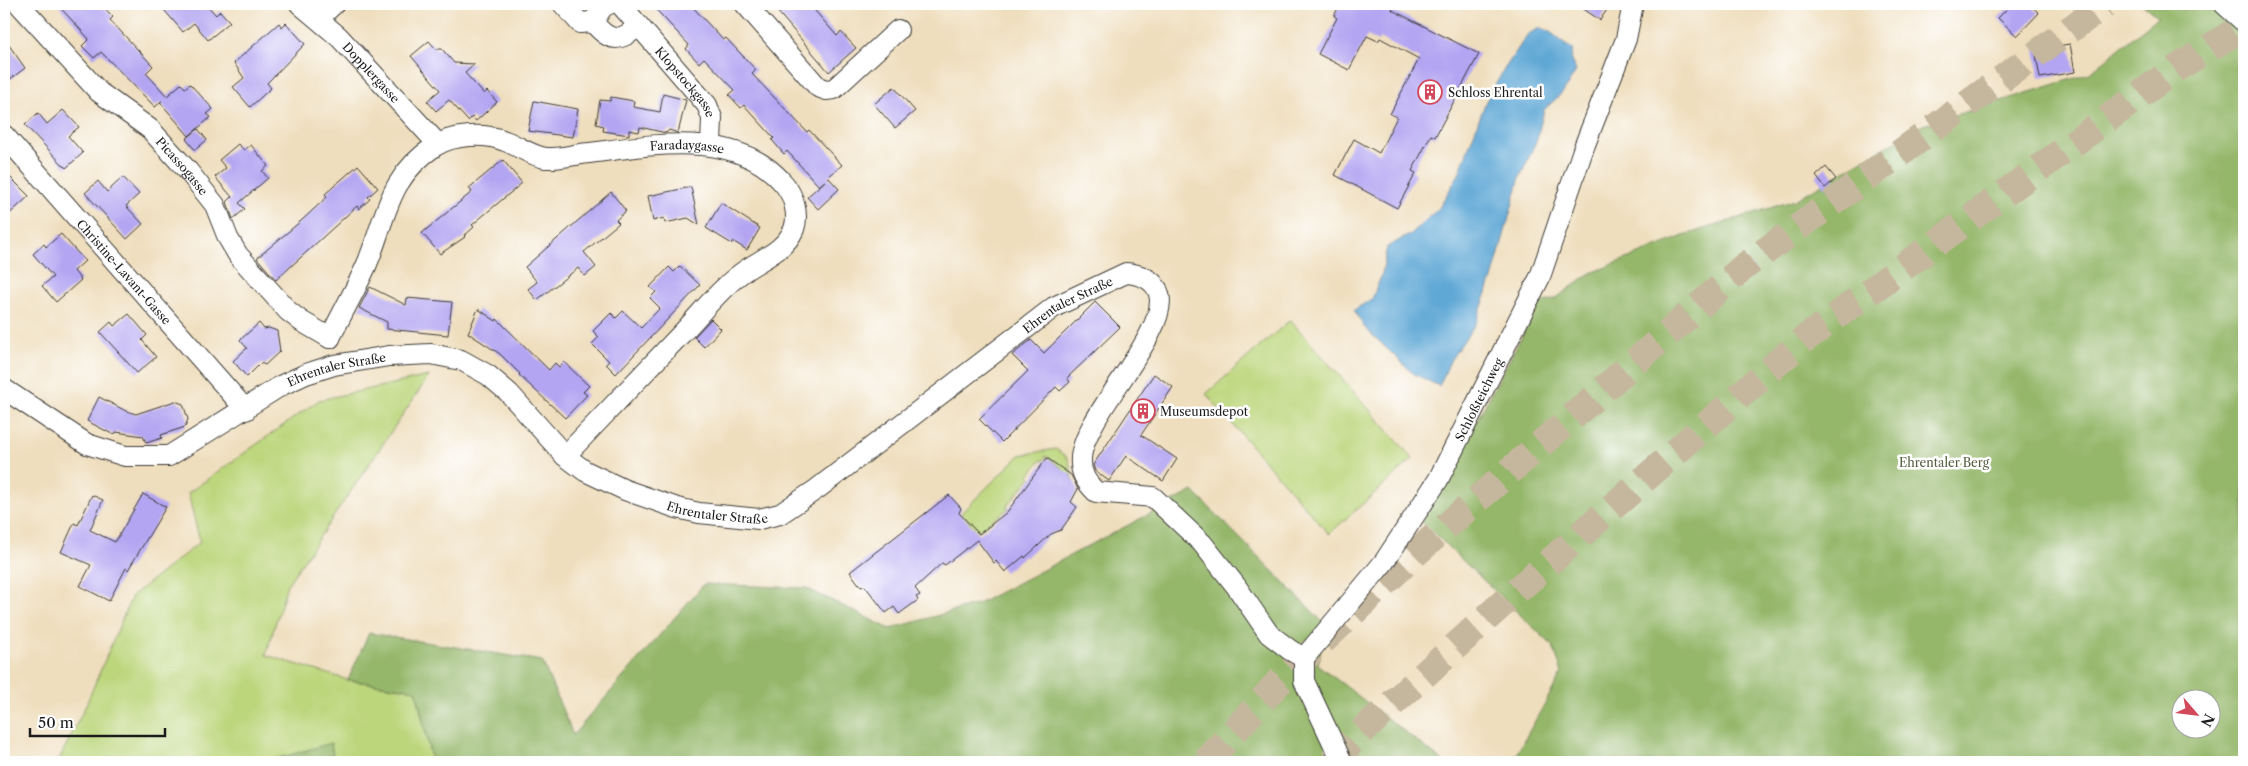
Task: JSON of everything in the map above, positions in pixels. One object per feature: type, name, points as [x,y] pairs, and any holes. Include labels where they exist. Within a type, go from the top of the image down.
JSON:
[{"type":"street","name":"Picassogasse","points":[[20,4],[98,92],[150,129],[188,171],[215,204],[228,238],[238,255],[288,311],[330,338]]},
{"type":"street","name":"Dopplergasse","points":[[300,4],[319,18],[339,37],[438,144]]},
{"type":"street","points":[[319,18],[334,4]]},
{"type":"street","points":[[563,4],[580,23],[593,22]]},
{"type":"street","points":[[593,22],[603,7],[609,4]]},
{"type":"street","name":"Klopstockgasse","points":[[620,4],[707,105],[712,118],[711,145]]},
{"type":"street","points":[[745,4],[818,87],[826,90],[834,88],[898,30]]},
{"type":"street","name":"Schloßteichweg","points":[[1304,658],[1384,562],[1438,480],[1540,277],[1584,147],[1626,40],[1633,4]]},
{"type":"street","points":[[2224,4],[2244,22]]},
{"type":"street","points":[[593,22],[602,34],[617,39],[625,37],[639,26]]},
{"type":"street","name":"Christine-Lavant-Gasse","points":[[4,135],[246,410]]},
{"type":"street","name":"Faradaygasse","points":[[330,338],[366,264],[392,194],[403,176],[418,158],[438,144],[453,138],[475,136],[497,138],[546,158],[620,149],[674,145],[711,145],[738,151],[757,160],[774,172],[789,190],[795,207],[794,229],[779,248],[738,275],[565,456]]},
{"type":"street","name":"Ehrentaler Straße","points":[[4,389],[87,444],[125,456],[170,456],[246,410],[282,385],[306,374],[334,365],[389,356],[431,354],[461,360],[488,375],[509,393],[565,456],[585,471],[625,490],[677,508],[700,513],[759,519],[780,514],[817,488],[1054,307],[1126,273],[1136,274],[1147,278],[1154,285],[1159,295],[1158,311],[1154,324],[1138,354],[1086,440],[1081,458],[1085,481],[1096,492],[1153,496],[1202,543],[1236,586],[1269,634],[1304,658]]},
{"type":"street","points":[[330,338],[334,365]]},
{"type":"street","points":[[1304,658],[1304,681],[1342,762]]},
{"type":"green space","name":"Ehrentaler Berg","points":[[2142,4],[2244,4],[2244,762],[1512,762],[1562,673],[1553,646],[1422,522],[1540,303],[1555,299],[1589,274],[1691,233],[1795,200],[1923,125],[2088,74],[2158,17]]},
{"type":"green space","points":[[1290,320],[1413,459],[1329,534],[1206,394]]},
{"type":"green space","points":[[429,376],[287,585],[266,655],[348,680],[416,690],[432,762],[334,762],[331,744],[264,762],[58,762],[85,707],[132,596],[200,542],[188,493],[319,400]]},
{"type":"green space","points":[[1056,449],[1068,458],[1074,482],[1060,472],[1062,468],[1046,456],[1029,475],[1031,477],[1007,506],[1008,509],[978,531],[961,513],[1020,455]]},
{"type":"green space","points":[[1193,491],[1325,624],[1318,665],[1444,762],[432,762],[416,690],[348,680],[369,633],[542,661],[573,735],[704,584],[806,588],[890,629],[978,604]]},
{"type":"green space","points":[[331,743],[334,762],[265,762]]},
{"type":"water","points":[[1540,28],[1550,32],[1573,49],[1571,61],[1576,71],[1563,92],[1544,110],[1537,139],[1520,177],[1492,279],[1476,323],[1451,359],[1439,386],[1414,374],[1364,327],[1354,310],[1372,299],[1382,274],[1387,247],[1411,234],[1439,208],[1459,174],[1486,101],[1528,34]]},
{"type":"building","points":[[57,4],[101,4],[113,17],[110,20],[153,66],[146,73],[167,96],[181,84],[185,88],[190,84],[213,109],[207,114],[211,117],[189,136],[160,102],[155,107],[101,52],[94,58],[82,46],[89,39]]},
{"type":"building","points":[[159,4],[206,4],[216,15],[220,11],[230,22],[208,40],[194,23],[183,32]]},
{"type":"building","points":[[651,4],[690,4],[723,40],[726,38],[756,70],[752,74],[807,132],[809,130],[842,165],[828,177],[839,189],[818,209],[807,197],[825,181],[819,186],[787,151],[784,154],[772,140],[774,138],[744,105],[741,108],[729,95],[735,90],[704,58],[699,63],[686,49],[689,45]]},
{"type":"building","points":[[771,4],[809,4],[837,36],[841,32],[856,48],[829,72]]},
{"type":"building","name":"Schloss Ehrental","points":[[1340,4],[1384,4],[1393,8],[1392,10],[1479,54],[1435,137],[1431,135],[1412,171],[1416,173],[1397,208],[1335,175],[1354,139],[1379,153],[1397,117],[1390,114],[1419,59],[1380,38],[1378,41],[1367,36],[1349,70],[1318,54],[1337,18],[1334,16]]},
{"type":"building","points":[[1576,4],[1611,4],[1600,20]]},
{"type":"building","points":[[2012,4],[2029,4],[2039,13],[2017,36],[1998,18]]},
{"type":"building","points":[[279,23],[282,27],[286,23],[305,44],[267,83],[271,88],[250,107],[233,87],[244,78],[234,63]]},
{"type":"building","points":[[4,38],[25,68],[4,84]]},
{"type":"building","points":[[429,41],[436,49],[442,49],[454,63],[475,64],[465,73],[484,94],[487,91],[497,102],[476,121],[472,117],[468,121],[449,100],[436,111],[427,101],[440,90],[411,56]]},
{"type":"building","points":[[2070,44],[2075,72],[2040,78],[2035,49]]},
{"type":"building","points":[[894,87],[915,111],[895,128],[874,104]]},
{"type":"building","points":[[663,94],[686,100],[678,133],[669,130],[666,133],[640,127],[639,132],[629,130],[629,135],[603,131],[604,126],[596,124],[600,100],[610,101],[611,97],[634,101],[633,107],[660,112]]},
{"type":"building","points":[[534,101],[578,109],[573,137],[528,131]]},
{"type":"building","points":[[63,110],[79,127],[68,136],[83,153],[66,168],[25,125],[38,113],[47,124]]},
{"type":"building","points":[[198,129],[207,140],[195,150],[186,139]]},
{"type":"building","points":[[238,144],[244,150],[251,145],[268,166],[262,171],[268,178],[239,203],[245,209],[233,219],[227,202],[232,197],[215,177],[226,168],[219,160]]},
{"type":"building","points":[[503,160],[522,183],[472,225],[474,227],[465,237],[440,254],[422,233],[472,192],[469,188]]},
{"type":"building","points":[[358,165],[378,188],[359,209],[357,206],[276,280],[257,258],[301,221],[327,197],[325,194]]},
{"type":"building","points":[[1826,167],[1836,179],[1825,188],[1816,176]]},
{"type":"building","points":[[4,171],[29,196],[4,219]]},
{"type":"building","points":[[123,177],[139,194],[126,206],[143,224],[127,239],[85,193],[98,181],[107,192]]},
{"type":"building","points":[[691,187],[699,225],[688,218],[665,223],[664,218],[653,221],[648,196]]},
{"type":"building","points":[[611,192],[626,211],[616,220],[619,223],[584,252],[596,267],[585,276],[578,268],[537,300],[528,289],[537,282],[525,267]]},
{"type":"building","points":[[721,203],[760,228],[747,250],[734,242],[732,244],[706,228]]},
{"type":"building","points":[[61,234],[85,261],[74,271],[81,280],[56,302],[42,286],[53,277],[33,254],[44,244],[46,247]]},
{"type":"building","points":[[1746,261],[1756,272],[1741,285],[1731,274]]},
{"type":"building","points":[[680,266],[700,285],[616,374],[606,364],[609,361],[592,344],[599,337],[593,331],[611,313],[616,318],[623,311],[641,328],[660,308],[650,298],[656,292],[650,287],[669,267],[674,272]]},
{"type":"building","points":[[370,287],[406,305],[407,298],[452,302],[448,335],[387,329],[387,322],[359,308]]},
{"type":"building","points":[[1095,302],[1120,327],[1067,378],[1070,382],[1060,391],[1056,387],[1002,442],[979,419],[1028,371],[1012,355],[1031,340],[1044,353]]},
{"type":"building","points":[[478,309],[496,321],[497,319],[549,370],[555,363],[559,367],[564,362],[589,386],[583,392],[587,395],[565,418],[519,375],[500,354],[468,333]]},
{"type":"building","points":[[129,314],[147,335],[142,340],[156,357],[137,373],[100,332],[111,322],[114,326]]},
{"type":"building","points":[[711,319],[721,329],[704,347],[694,337]]},
{"type":"building","points":[[259,323],[264,329],[269,328],[277,331],[280,351],[265,365],[261,363],[247,377],[233,361],[247,348],[240,340]]},
{"type":"building","name":"Museumsdepot","points":[[1154,374],[1173,387],[1141,435],[1177,459],[1163,481],[1126,456],[1109,481],[1095,471],[1093,465]]},
{"type":"building","points":[[99,397],[136,414],[175,401],[183,404],[188,419],[185,427],[161,435],[162,438],[146,443],[143,436],[116,432],[114,435],[87,421]]},
{"type":"building","points":[[1047,458],[1071,475],[1078,489],[1071,502],[1077,507],[1061,530],[1051,534],[1025,558],[1024,556],[1005,572],[996,561],[994,563],[977,540],[945,565],[942,563],[915,588],[920,595],[916,597],[918,600],[899,614],[894,607],[886,613],[865,586],[861,587],[850,572],[949,495],[961,508],[959,513],[979,534],[1007,512]]},
{"type":"building","points":[[143,494],[166,507],[128,570],[126,568],[109,601],[80,586],[91,565],[61,552],[74,523],[78,525],[92,495],[103,500],[90,530],[115,542]]},
{"type":"tunnel","points":[[1206,762],[1278,683],[1417,552],[1745,266],[2105,4]]},
{"type":"tunnel","points":[[1332,762],[1360,733],[1513,594],[1806,338],[2174,70],[2244,26]]},
{"type":"place","name":"Schloss Ehrental","points":[[1430,92]]},
{"type":"place","name":"Museumsdepot","points":[[1143,411]]}]
